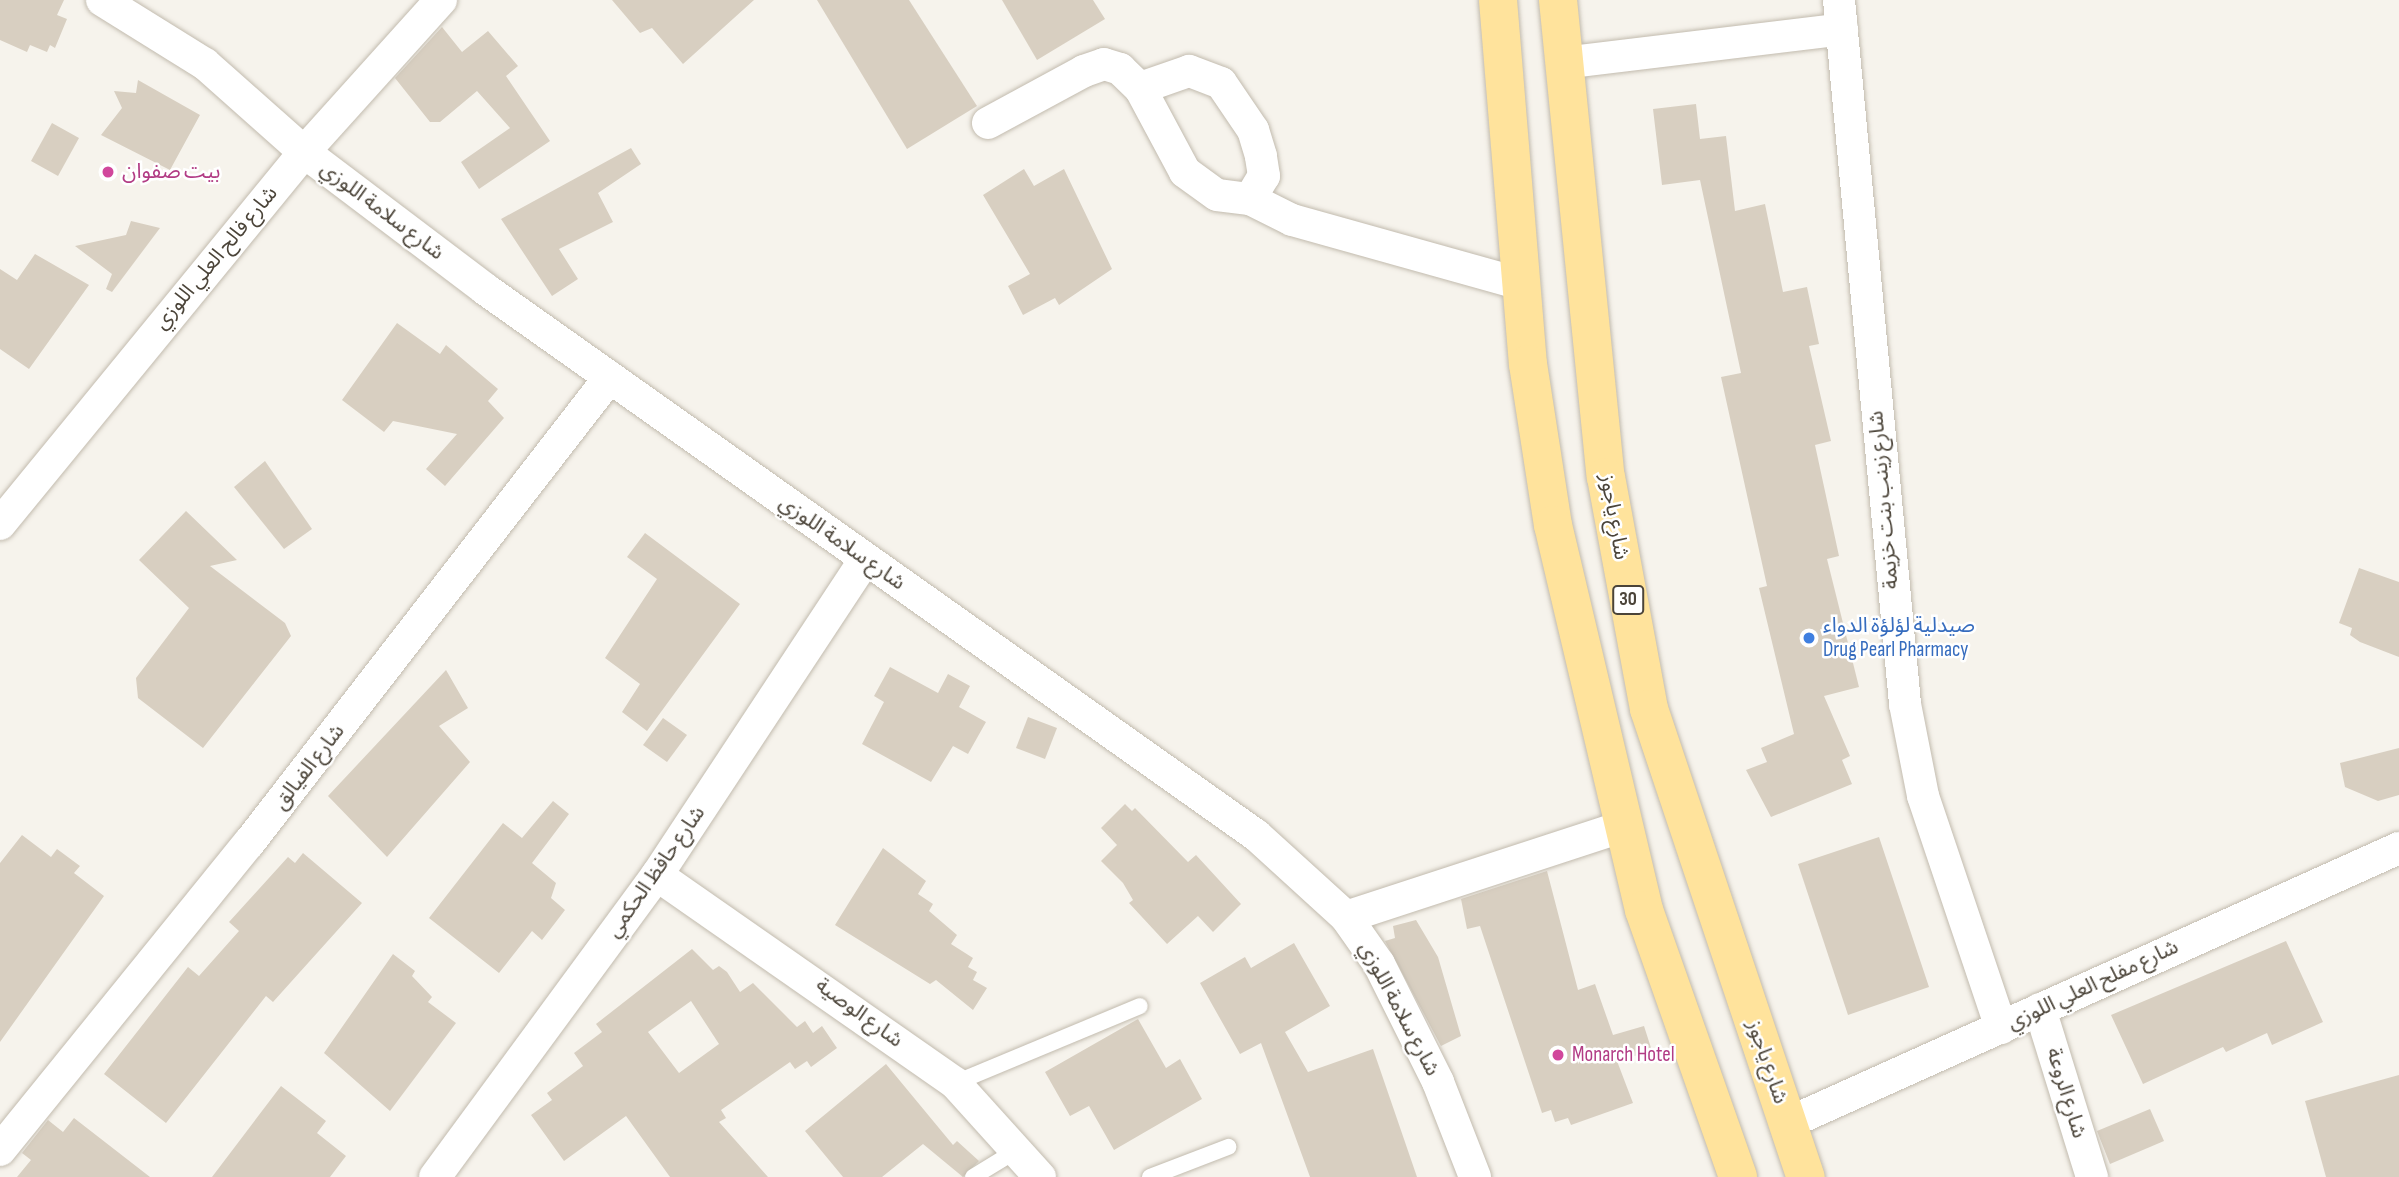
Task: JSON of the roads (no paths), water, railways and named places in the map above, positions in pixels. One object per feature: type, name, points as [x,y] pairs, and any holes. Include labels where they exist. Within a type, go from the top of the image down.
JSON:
[{"type":"main road","points":[[1497,0],[1521,284],[1553,525],[1622,827],[1644,910],[1738,1177]]},
{"type":"main road","name":"شارع ياجوز","points":[[1559,0],[1563,63],[1606,477],[1649,709],[1806,1177]]},
{"type":"street","name":"شارع سلامة اللوزي","points":[[102,0],[205,64],[304,152],[610,377],[1256,835],[1346,917],[1379,964],[1432,1070],[1475,1177]]},
{"type":"street","name":"شارع فالح العلي اللوزي","points":[[0,524],[304,152],[441,0]]},
{"type":"street","points":[[1563,63],[1840,15]]},
{"type":"street","name":"شارع زينب بنت خزيمة","points":[[1840,15],[1905,704],[1923,796],[2001,1028]]},
{"type":"street","points":[[988,123],[1104,64],[1120,69],[1140,88],[1185,172],[1224,198],[1250,199],[1292,220],[1521,284]]},
{"type":"street","points":[[1140,88],[1189,71],[1221,83],[1253,130],[1261,156],[1264,176],[1250,199]]},
{"type":"street","name":"شارع الفيالق","points":[[0,1150],[249,844],[610,377]]},
{"type":"street","name":"شارع حافظ الحكمي","points":[[435,1177],[657,875],[865,559]]},
{"type":"street","points":[[1346,917],[1622,827]]},
{"type":"street","name":"شارع مفلح العلي اللوزي","points":[[1788,1123],[2399,848]]},
{"type":"street","name":"شارع الوصية","points":[[657,875],[955,1083],[1040,1177]]},
{"type":"street","name":"شارع الروعة","points":[[2040,1009],[2092,1177]]},
{"type":"lane","points":[[955,1083],[1140,1006]]},
{"type":"lane","points":[[1150,1177],[1228,1147]]},
{"type":"lane","points":[[973,1177],[1017,1150]]},
{"type":"place","name":"بيت صفوان","points":[[108,172]]},
{"type":"place","name":"صيدلية لؤلؤة الدواء Drug Pearl Pharmacy","points":[[1809,638]]},
{"type":"place","name":"Monarch Hotel","points":[[1558,1055]]}]
